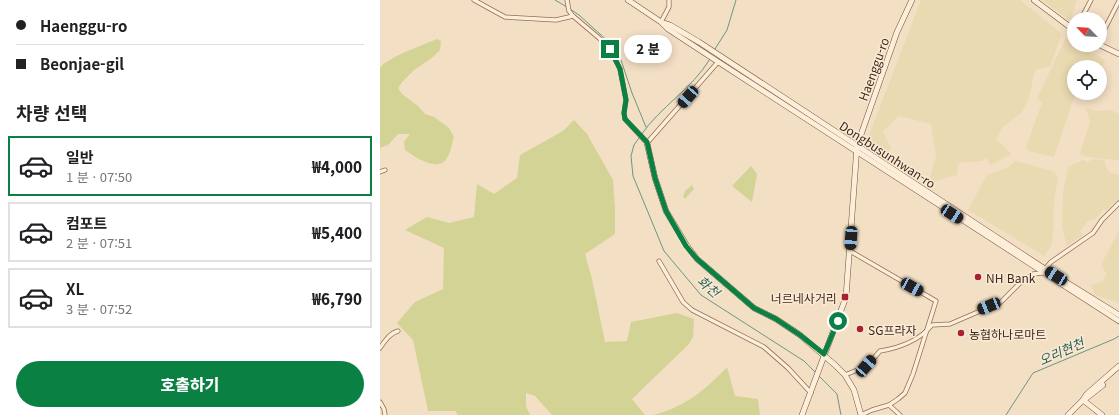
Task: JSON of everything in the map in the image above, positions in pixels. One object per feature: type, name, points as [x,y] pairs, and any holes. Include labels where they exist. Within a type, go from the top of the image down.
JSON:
[{"type":"street","points":[[474,0],[505,17],[556,20],[573,16]]},
{"type":"street","points":[[567,0],[569,11],[610,49],[620,69],[626,100],[624,113],[625,119],[646,141],[655,178],[666,211],[686,246],[697,259],[754,308],[776,319],[800,335],[824,354],[845,375],[854,390],[861,415],[898,400],[905,393],[913,374],[936,301],[850,252]]},
{"type":"street","name":"Dongbusunhwan-ro","points":[[628,0],[661,22],[668,29],[698,45],[857,146],[1043,271]]},
{"type":"street","points":[[661,22],[669,7],[669,0]]},
{"type":"street","name":"Haenggu-ro","points":[[856,152],[898,32],[912,0]]},
{"type":"street","points":[[1034,0],[1067,25]]},
{"type":"street","points":[[1085,12],[1091,0]]},
{"type":"street","points":[[1107,24],[1119,1]]},
{"type":"street","points":[[1107,48],[1119,54]]},
{"type":"street","points":[[646,141],[718,58]]},
{"type":"street","name":"Dongbusunhwan-ro","points":[[718,58],[856,152],[1102,307]]},
{"type":"street","points":[[802,415],[846,297],[856,152]]},
{"type":"street","points":[[380,172],[385,170]]},
{"type":"street","points":[[845,375],[866,366],[880,351],[890,350],[904,345],[927,331],[932,325],[950,324],[1001,302],[1021,282],[1033,274],[1043,271],[1051,262],[1093,233],[1102,220],[1119,203]]},
{"type":"street","points":[[659,261],[683,302],[692,310],[764,347],[788,368],[811,393]]},
{"type":"street","points":[[1102,307],[1119,315]]},
{"type":"street","points":[[1102,307],[1119,321]]},
{"type":"street","points":[[380,348],[386,339],[394,332],[398,331]]},
{"type":"street","points":[[1068,415],[1087,394],[1119,366]]},
{"type":"street","points":[[1083,400],[1089,397],[1119,370]]},
{"type":"street","points":[[1083,400],[1102,415]]},
{"type":"street","points":[[380,402],[384,409],[385,415]]},
{"type":"street","points":[[889,404],[900,415]]},
{"type":"shaded area","points":[[921,0],[1020,0],[1062,34],[1050,66],[1035,70],[1029,98],[1022,112],[1003,127],[996,139],[1012,154],[990,165],[987,158],[982,161],[958,163],[957,175],[932,182],[930,178],[936,155],[931,124],[899,116],[883,131],[891,148],[885,158],[866,143]]},
{"type":"shaded area","points":[[1042,0],[1077,0],[1073,12],[1067,12],[1067,19]]},
{"type":"shaded area","points":[[1066,38],[1067,52],[1091,52],[1105,60],[1067,60],[1067,100],[1073,100],[1054,157],[1028,151],[1026,146],[1042,103],[1037,98]]},
{"type":"shaded area","points":[[1086,108],[1098,111],[1111,110],[1119,114],[1119,160],[1095,158],[1084,156],[1080,153],[1090,122]]},
{"type":"shaded area","points":[[1094,159],[1105,161],[1106,168],[1109,172],[1119,175],[1119,198],[1106,211],[1104,209],[1094,220],[1089,220],[1080,231],[1083,235],[1067,246],[1062,227],[1063,194],[1068,167],[1083,160],[1087,162]]},
{"type":"shaded area","points":[[1015,161],[1053,171],[1058,177],[1054,202],[1053,235],[1051,246],[1044,256],[968,210],[987,175],[1008,167]]},
{"type":"shaded area","points":[[1119,230],[1119,303],[1095,295],[1091,285],[1102,282],[1107,274],[1101,265]]},
{"type":"green space","points":[[437,39],[441,41],[440,50],[433,57],[414,70],[398,88],[402,94],[418,106],[425,114],[434,117],[449,128],[454,137],[447,158],[438,164],[432,164],[420,160],[405,150],[404,142],[410,134],[398,134],[388,145],[380,148],[380,68],[390,60]]},
{"type":"green space","points":[[574,120],[587,134],[613,180],[615,234],[585,254],[592,279],[605,342],[627,341],[631,322],[677,313],[694,319],[693,337],[688,345],[632,399],[645,415],[552,415],[535,396],[526,393],[526,406],[530,415],[458,415],[455,411],[428,411],[413,340],[397,323],[415,302],[443,289],[444,248],[405,230],[427,217],[449,223],[474,217],[477,184],[494,194],[517,178],[520,155],[563,131]]},
{"type":"green space","points":[[751,166],[757,174],[752,202],[732,186]]},
{"type":"green space","points":[[692,185],[694,189],[685,199],[683,197],[685,191]]},
{"type":"green space","points":[[727,367],[735,396],[758,399],[760,415],[653,415],[674,408],[694,397]]},
{"type":"waterway","points":[[555,0],[567,7]]},
{"type":"waterway","points":[[715,49],[727,30],[736,0]]},
{"type":"waterway","points":[[570,9],[579,15],[611,44],[621,60],[632,93],[646,127]]},
{"type":"waterway","points":[[641,135],[657,116],[694,80],[710,59]]},
{"type":"waterway","name":"화천","points":[[639,138],[634,145],[631,156],[633,176],[664,251],[701,295],[804,361],[815,372]]},
{"type":"waterway","name":"오리현천","points":[[1006,415],[1033,373],[1119,336]]},
{"type":"waterway","name":"화천","points":[[819,376],[837,394],[841,415]]},
{"type":"place","name":"NH Bank","points":[[978,277]]},
{"type":"place","name":"너르네사거리","points":[[845,297]]},
{"type":"place","name":"SG프라자","points":[[860,329]]},
{"type":"place","name":"농협하나로마트","points":[[961,333]]},
{"type":"route","points":[[610,49],[620,69],[626,100],[624,113],[625,119],[647,142],[655,178],[666,211],[686,246],[697,259],[754,308],[776,319],[800,335],[824,354],[838,321]]}]
